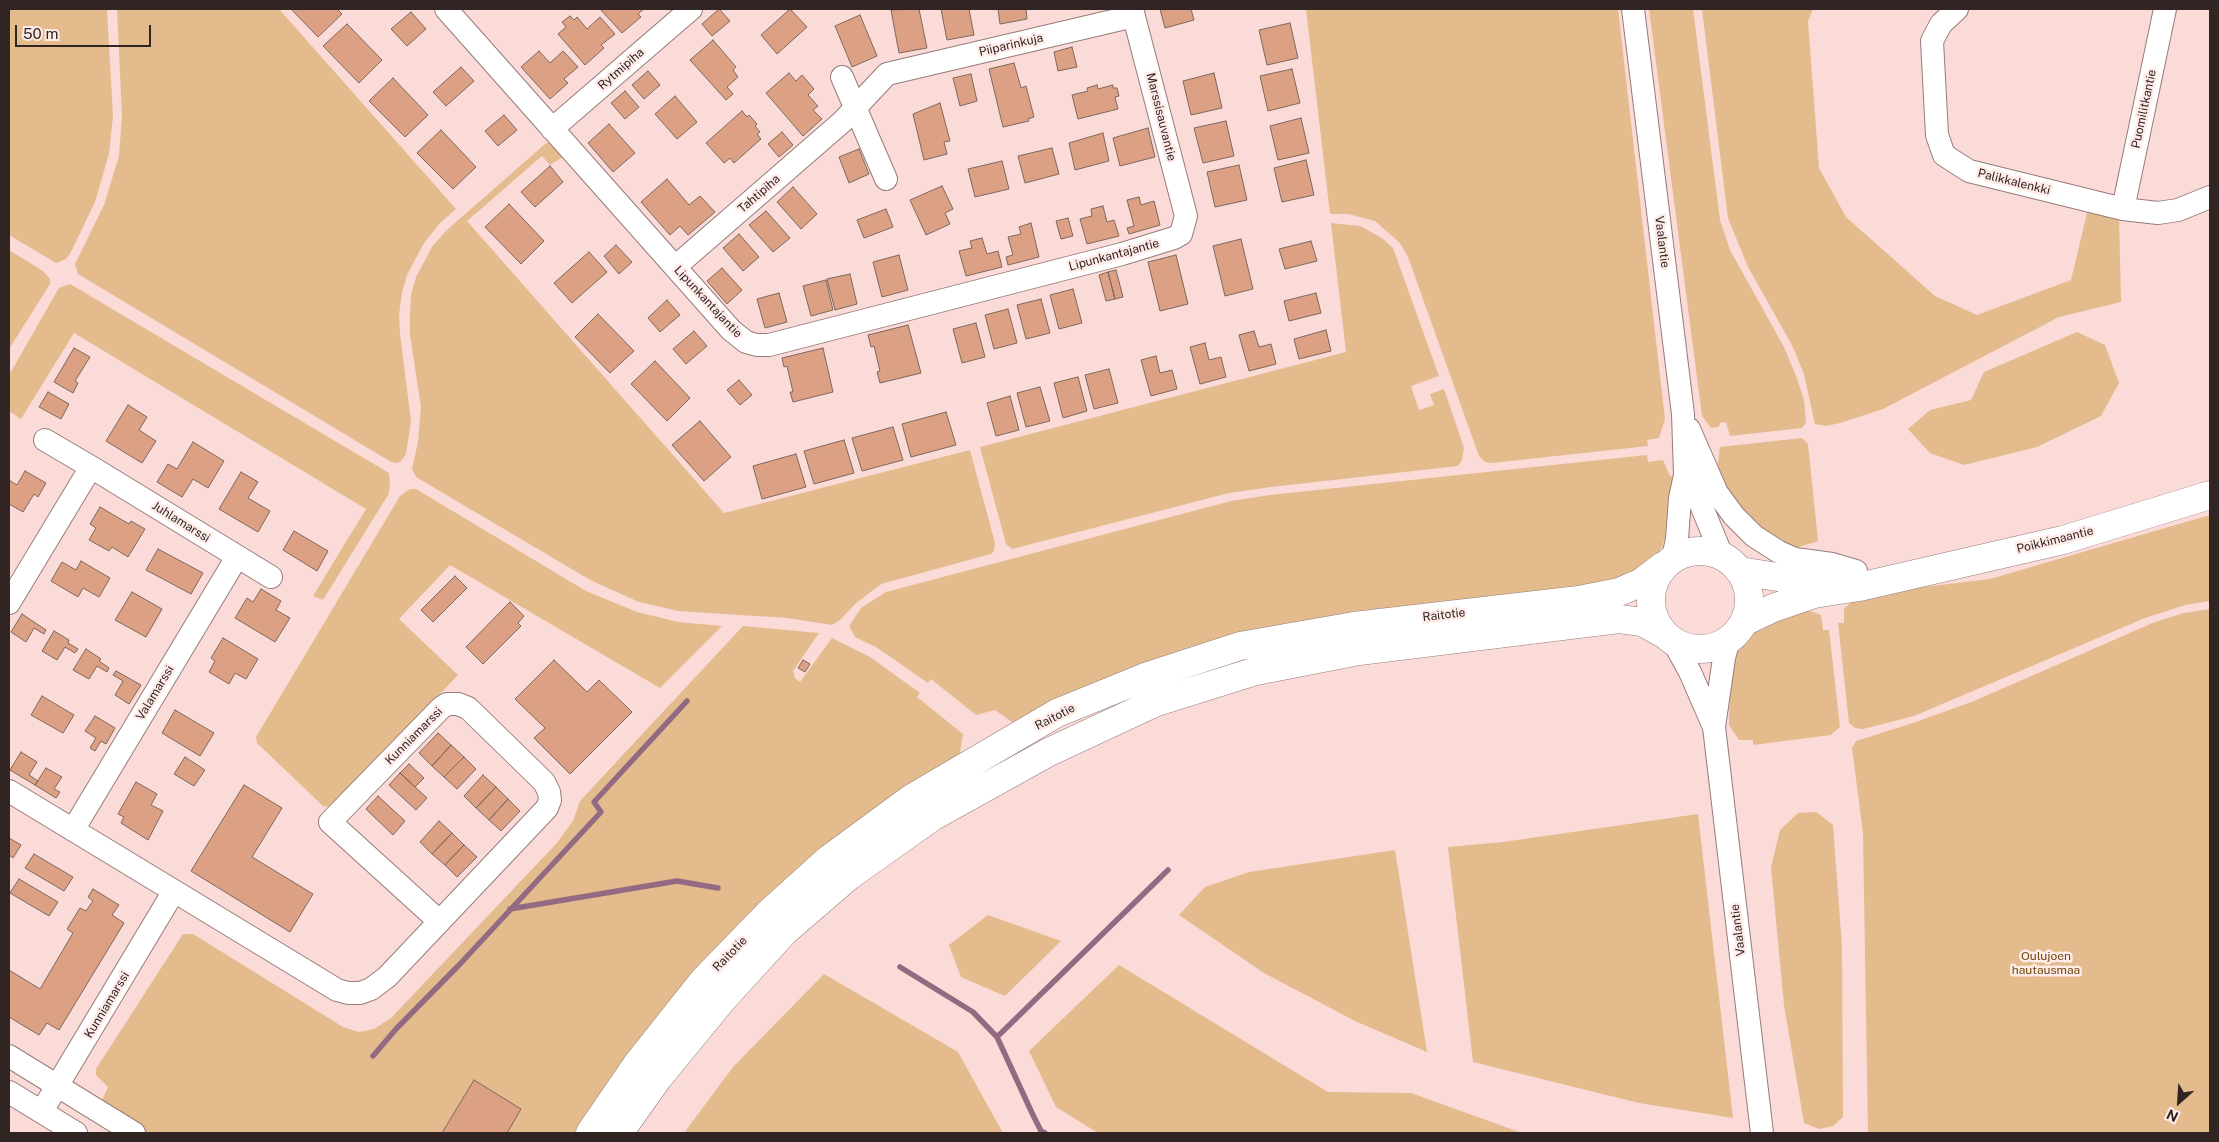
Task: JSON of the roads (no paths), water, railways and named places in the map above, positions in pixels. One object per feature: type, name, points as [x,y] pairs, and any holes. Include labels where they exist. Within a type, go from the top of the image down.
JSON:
[{"type":"main road","name":"Poikkimaantie","points":[[1731,563],[1796,579],[1898,578],[2063,540],[2210,495]]},
{"type":"main road","points":[[1697,551],[1731,563],[1745,580],[1749,601],[1736,631],[1707,648],[1684,646],[1668,637],[1655,618],[1650,601],[1656,577],[1668,562],[1697,551]]},
{"type":"main road","name":"Raitotie","points":[[590,1133],[638,1063],[704,980],[768,914],[829,858],[912,798],[1057,713],[1148,676],[1240,646],[1354,626],[1579,600],[1619,592],[1642,582],[1668,562]]},
{"type":"main road","name":"Poikkimaantie","points":[[1736,631],[1796,579]]},
{"type":"main road","name":"Raitotie","points":[[619,1133],[658,1078],[716,1007],[784,932],[848,876],[932,817],[1049,752],[1154,703],[1256,671],[1359,651],[1619,619],[1642,622],[1668,637]]},
{"type":"street","name":"Lipunkantajantie","points":[[446,9],[738,337],[757,345],[769,345],[1122,254],[1174,238],[1181,234],[1185,226]]},
{"type":"street","name":"Rytmipiha","points":[[552,129],[691,9]]},
{"type":"street","name":"Vaalantie","points":[[1633,9],[1683,414],[1696,474],[1699,500],[1731,563]]},
{"type":"street","name":"Palikkalenkki","points":[[1957,9],[1941,24],[1932,41],[1937,135],[1944,155],[1969,171],[2123,209],[2158,213],[2178,210],[2210,197]]},
{"type":"street","name":"Puomilitkantie","points":[[2123,209],[2165,9]]},
{"type":"street","name":"Piiparinkuja","points":[[887,74],[1133,12]]},
{"type":"street","name":"Marssisauvantie","points":[[1133,12],[1186,216],[1185,226]]},
{"type":"street","name":"Tahtipiha","points":[[675,267],[849,115],[887,74]]},
{"type":"street","points":[[842,78],[849,115],[886,179]]},
{"type":"street","name":"Juhlamarssi","points":[[44,440],[270,576]]},
{"type":"street","points":[[9,603],[91,467]]},
{"type":"street","name":"Vaalantie","points":[[1668,562],[1678,539],[1680,498],[1696,474]]},
{"type":"street","points":[[1696,474],[1717,493],[1734,516],[1754,536],[1779,552],[1796,579]]},
{"type":"street","name":"Valamarssi","points":[[73,830],[237,557]]},
{"type":"street","name":"Vaalantie","points":[[1736,631],[1724,658],[1714,727],[1762,1133]]},
{"type":"street","name":"Vaalantie","points":[[1668,637],[1690,672],[1714,727]]},
{"type":"street","name":"Kunniamarssi","points":[[42,1111],[174,891],[337,990],[348,994],[360,993],[371,989],[387,977],[547,808],[550,800],[549,792],[544,782],[468,708],[458,704],[447,704],[441,708],[330,822],[439,920]]},
{"type":"street","points":[[9,791],[174,891]]},
{"type":"street","points":[[9,1056],[127,1131]]},
{"type":"street","points":[[9,1092],[76,1133]]},
{"type":"waterway","points":[[373,1056],[396,1029],[460,964],[601,812],[594,802],[687,701]]},
{"type":"waterway","points":[[997,1037],[1168,870]]},
{"type":"waterway","points":[[510,909],[677,881],[718,888]]},
{"type":"waterway","points":[[900,967],[973,1012],[997,1037],[1032,1113],[1041,1131],[1045,1133]]},
{"type":"park label","name":"Oulujoen hautausmaa","points":[[2046,963]]}]
